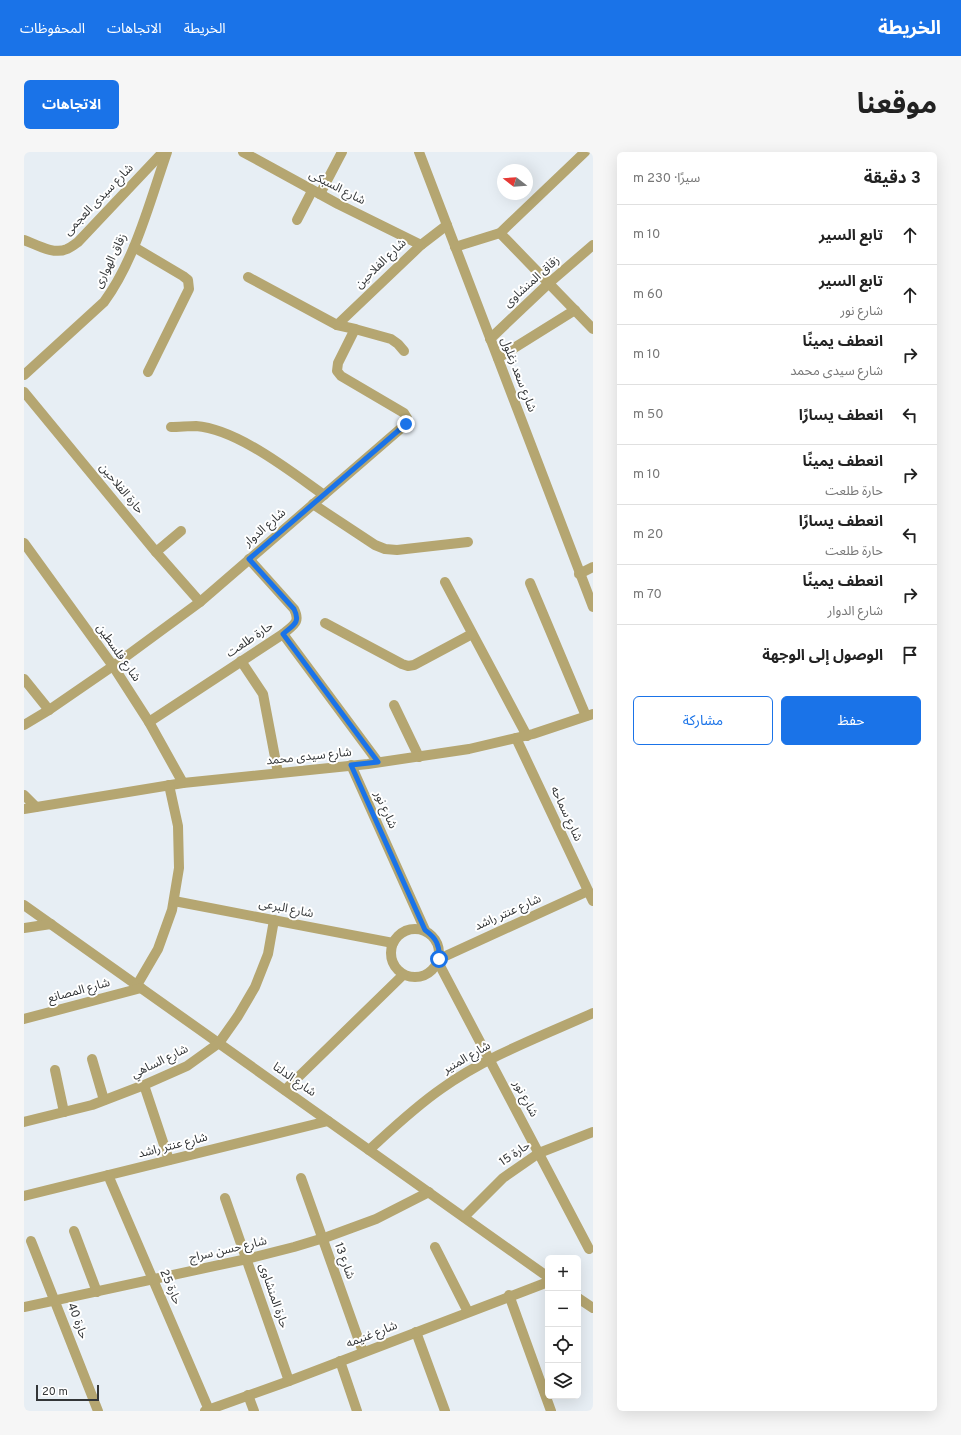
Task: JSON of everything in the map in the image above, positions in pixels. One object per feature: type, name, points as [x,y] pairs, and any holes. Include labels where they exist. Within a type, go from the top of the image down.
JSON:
[{"type":"street","name":"شارع سيدى العجمى","points":[[24,240],[52,251],[67,249],[78,242],[163,152]]},
{"type":"street","name":"زقاق الهوارى","points":[[24,375],[104,302],[116,284],[134,247],[167,152]]},
{"type":"street","name":"شارع السبكى","points":[[243,152],[316,192],[420,244]]},
{"type":"street","points":[[297,220],[342,152]]},
{"type":"street","name":"شارع سعد زغلول","points":[[419,152],[579,574],[593,607]]},
{"type":"street","points":[[455,247],[500,233],[582,153]]},
{"type":"street","name":"شارع الفلاحين","points":[[337,325],[420,244],[447,225]]},
{"type":"street","points":[[500,233],[593,330]]},
{"type":"street","name":"زقاق المنشاوى","points":[[490,339],[549,283],[593,245]]},
{"type":"street","points":[[134,247],[188,280],[189,289],[148,372]]},
{"type":"street","points":[[248,277],[337,325],[391,340],[398,344],[404,351]]},
{"type":"street","points":[[498,358],[575,310]]},
{"type":"street","name":"شارع الدوار","points":[[24,725],[49,710],[113,666],[200,602],[406,424],[407,418],[404,413],[341,376],[337,371],[338,363],[354,329]]},
{"type":"street","name":"حارة الفلاحين","points":[[24,392],[156,552],[200,602]]},
{"type":"street","points":[[171,427],[195,426],[214,430],[229,436],[267,456],[324,495]]},
{"type":"street","points":[[312,504],[375,545],[385,549],[397,550],[468,542]]},
{"type":"street","points":[[156,552],[180,531]]},
{"type":"street","name":"شارع فلسطين","points":[[24,543],[113,666],[149,722],[182,783]]},
{"type":"street","name":"حارة طلعت","points":[[149,722],[283,634],[296,623],[297,615],[294,609],[249,559]]},
{"type":"street","points":[[579,574],[593,567]]},
{"type":"street","points":[[445,582],[527,736]]},
{"type":"street","points":[[530,583],[590,715]]},
{"type":"street","points":[[325,623],[408,666],[414,665],[472,634]]},
{"type":"street","points":[[283,634],[378,762]]},
{"type":"street","points":[[241,661],[263,694],[278,773]]},
{"type":"street","points":[[24,679],[49,710]]},
{"type":"street","points":[[394,704],[419,757]]},
{"type":"street","name":"شارع سيدى محمد","points":[[24,809],[182,783],[378,762],[469,749],[527,736],[590,715]]},
{"type":"street","name":"شارع سماحه","points":[[516,738],[593,901]]},
{"type":"street","name":"شارع نور","points":[[351,765],[425,930]]},
{"type":"street","points":[[139,987],[158,949],[174,901],[179,868],[178,826],[170,785]]},
{"type":"street","points":[[24,795],[36,807]]},
{"type":"street","name":"شارع عنتر راشد","points":[[439,960],[588,891]]},
{"type":"street","name":"شارع البرعى","points":[[174,901],[393,943]]},
{"type":"street","name":"شارع الدلتا","points":[[24,905],[545,1275]]},
{"type":"street","name":"شارع الساهي","points":[[24,1122],[104,1100],[144,1086],[187,1066],[219,1043],[238,1016],[255,987],[268,954],[274,920]]},
{"type":"street","points":[[24,928],[51,924]]},
{"type":"street","points":[[416,928],[425,930],[432,935],[437,942],[439,960],[434,969],[428,974],[419,977],[403,975],[397,970],[391,957],[393,943],[398,935],[406,930],[416,928]]},
{"type":"street","name":"شارع نور","points":[[439,960],[588,1249]]},
{"type":"street","points":[[285,1090],[403,975]]},
{"type":"street","name":"شارع المصانع","points":[[24,1019],[139,987]]},
{"type":"street","name":"شارع المنير","points":[[370,1150],[405,1117],[441,1088],[489,1059],[593,1014]]},
{"type":"street","points":[[92,1059],[104,1100]]},
{"type":"street","points":[[54,1070],[64,1112]]},
{"type":"street","points":[[144,1086],[169,1160]]},
{"type":"street","name":"شارع عنتر راشد","points":[[24,1196],[328,1121]]},
{"type":"street","name":"حارة 15","points":[[464,1217],[503,1178],[538,1153],[593,1132]]},
{"type":"street","name":"حارة 25","points":[[108,1175],[207,1410]]},
{"type":"street","name":"شارع 13","points":[[301,1178],[364,1352]]},
{"type":"street","name":"شارع حسن سراج","points":[[24,1307],[153,1280],[294,1247],[376,1219],[429,1192]]},
{"type":"street","name":"حارة المنشاوى","points":[[226,1198],[289,1380]]},
{"type":"street","points":[[74,1231],[98,1292]]},
{"type":"street","name":"حارة 40","points":[[31,1241],[98,1411]]},
{"type":"street","points":[[435,1247],[468,1312]]},
{"type":"street","name":"شارع غنيمه","points":[[207,1410],[364,1352],[509,1295],[545,1283]]},
{"type":"street","points":[[509,1295],[550,1411]]},
{"type":"street","points":[[581,1300],[593,1308]]},
{"type":"street","points":[[416,1332],[445,1411]]},
{"type":"street","points":[[340,1361],[357,1411]]},
{"type":"street","points":[[248,1395],[254,1411]]},
{"type":"route","points":[[406,424],[249,559],[294,609],[297,615],[296,623],[283,634],[378,762],[351,765],[425,930],[432,935],[437,942],[439,959]]}]
